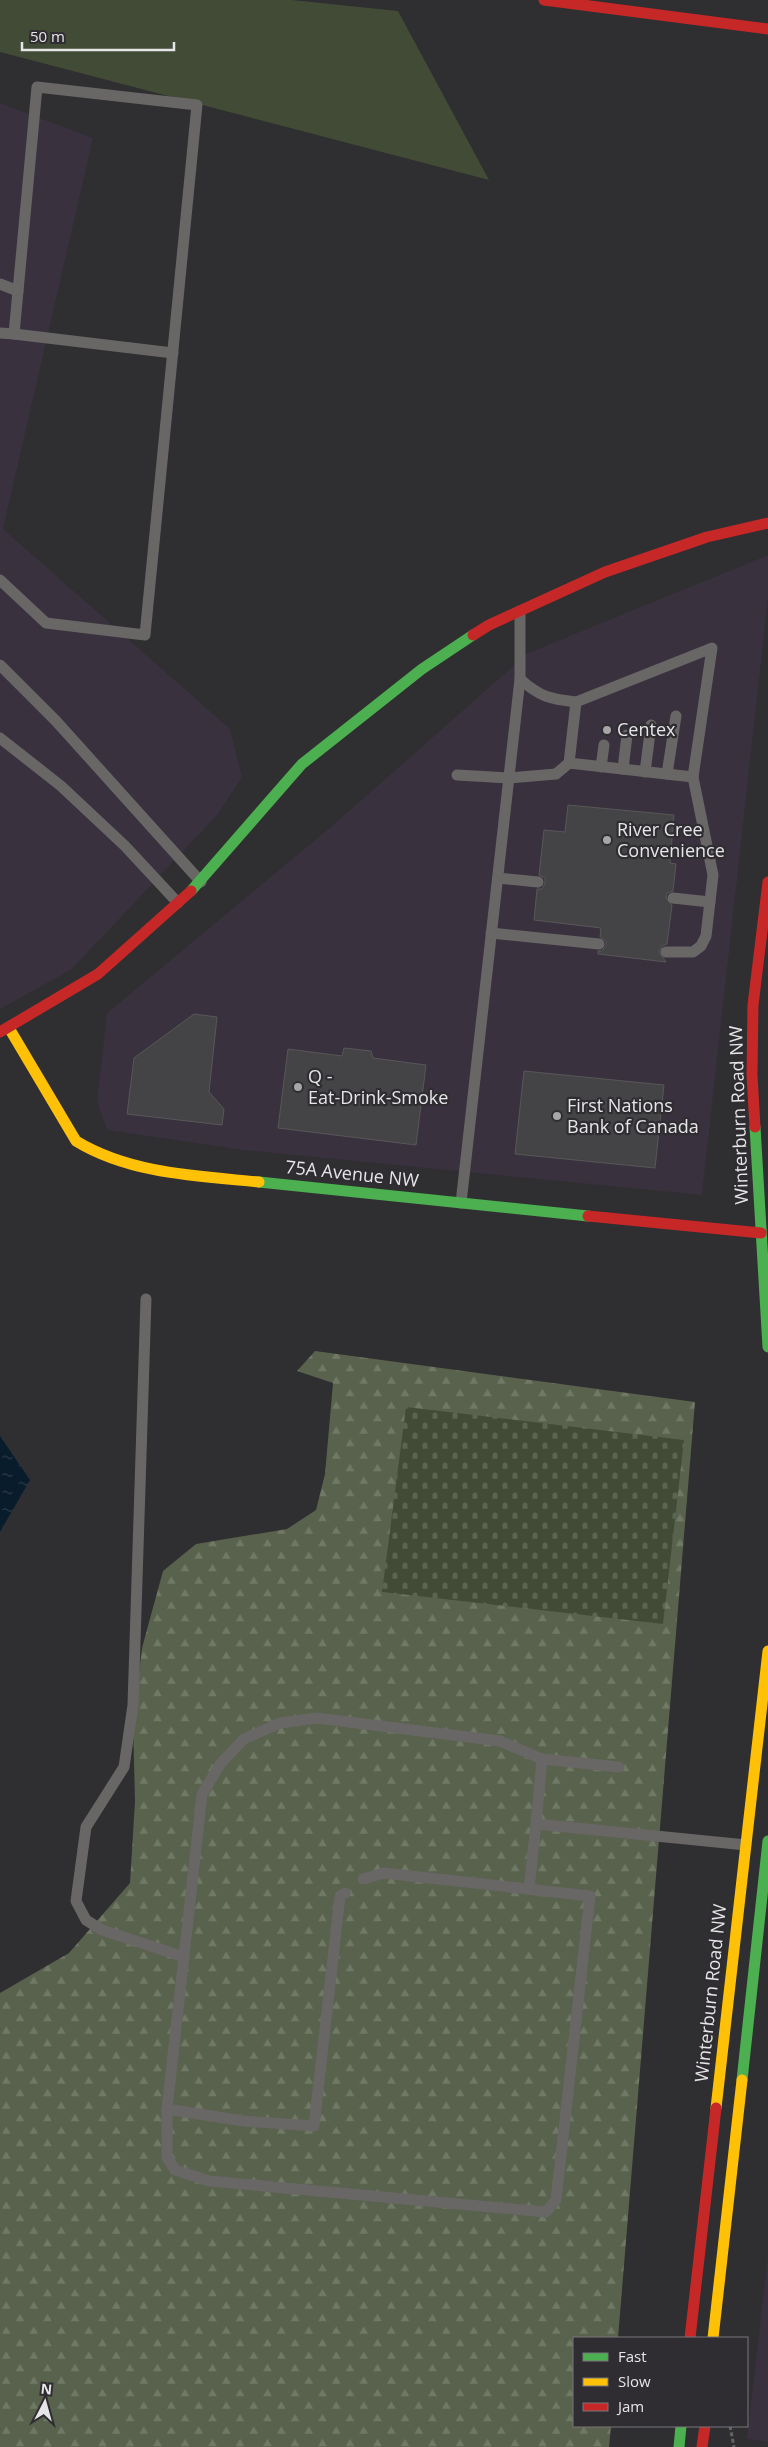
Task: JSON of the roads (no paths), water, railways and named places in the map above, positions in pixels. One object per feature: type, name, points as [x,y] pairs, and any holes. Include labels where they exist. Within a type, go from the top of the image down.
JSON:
[{"type":"main road","points":[[544,0],[768,29]]},
{"type":"main road","points":[[575,0],[729,12]]},
{"type":"main road","points":[[4,1030],[98,974],[201,882],[302,764],[422,669],[490,624],[606,572],[707,537],[768,523]]},
{"type":"main road","name":"Winterburn Road NW","points":[[768,882],[753,1005],[752,1075],[766,1234],[768,1347]]},
{"type":"main road","name":"75A Avenue NW","points":[[4,1030],[76,1141],[90,1151],[128,1165],[197,1176],[766,1234]]},
{"type":"main road","points":[[766,1234],[768,1244]]},
{"type":"main road","name":"Winterburn Road NW","points":[[690,2337],[744,1845],[768,1651]]},
{"type":"main road","points":[[714,2337],[768,1845]]},
{"type":"main road","points":[[679,2447],[681,2427]]},
{"type":"main road","points":[[702,2447],[705,2427]]},
{"type":"lane","points":[[0,580],[46,623],[145,635],[197,105],[37,87],[14,334]]},
{"type":"lane","points":[[0,284],[18,291]]},
{"type":"lane","points":[[0,333],[173,353]]},
{"type":"lane","points":[[461,1203],[520,680],[520,609]]},
{"type":"lane","points":[[520,680],[536,693],[550,699],[576,702],[634,684],[682,664],[712,648],[693,777],[713,876],[706,936],[701,946],[693,952],[666,952]]},
{"type":"lane","points":[[0,665],[56,721],[201,882]]},
{"type":"lane","points":[[570,763],[576,702]]},
{"type":"lane","points":[[667,774],[676,716]]},
{"type":"lane","points":[[645,772],[652,725]]},
{"type":"lane","points":[[623,769],[627,735]]},
{"type":"lane","points":[[0,738],[61,786],[125,846],[178,904]]},
{"type":"lane","points":[[601,767],[604,744]]},
{"type":"lane","points":[[457,775],[509,778],[556,774],[570,763],[693,777]]},
{"type":"lane","points":[[498,878],[538,882]]},
{"type":"lane","points":[[672,898],[710,902]]},
{"type":"lane","points":[[491,933],[599,944]]},
{"type":"lane","points":[[146,1299],[133,1705],[124,1766],[86,1827],[76,1900],[86,1920],[102,1930],[184,1957]]},
{"type":"lane","points":[[363,1879],[384,1873],[590,1896],[556,2200],[546,2212],[208,2181],[175,2170],[167,2157],[167,2109],[202,1794],[221,1763],[244,1739],[280,1723],[317,1718],[500,1741],[542,1759],[619,1767]]},
{"type":"lane","points":[[529,1889],[542,1759]]},
{"type":"lane","points":[[536,1824],[744,1845],[768,1845]]},
{"type":"lane","points":[[167,2109],[243,2121],[314,2126],[340,1896],[345,1893]]},
{"type":"water","points":[[0,1436],[30,1480],[0,1532]]},
{"type":"place","name":"Centex","points":[[607,730]]},
{"type":"place","name":"River Cree Convenience","points":[[607,840]]},
{"type":"place","name":"Q - Eat-Drink-Smoke","points":[[298,1087]]},
{"type":"place","name":"First Nations Bank of Canada","points":[[557,1116]]}]
